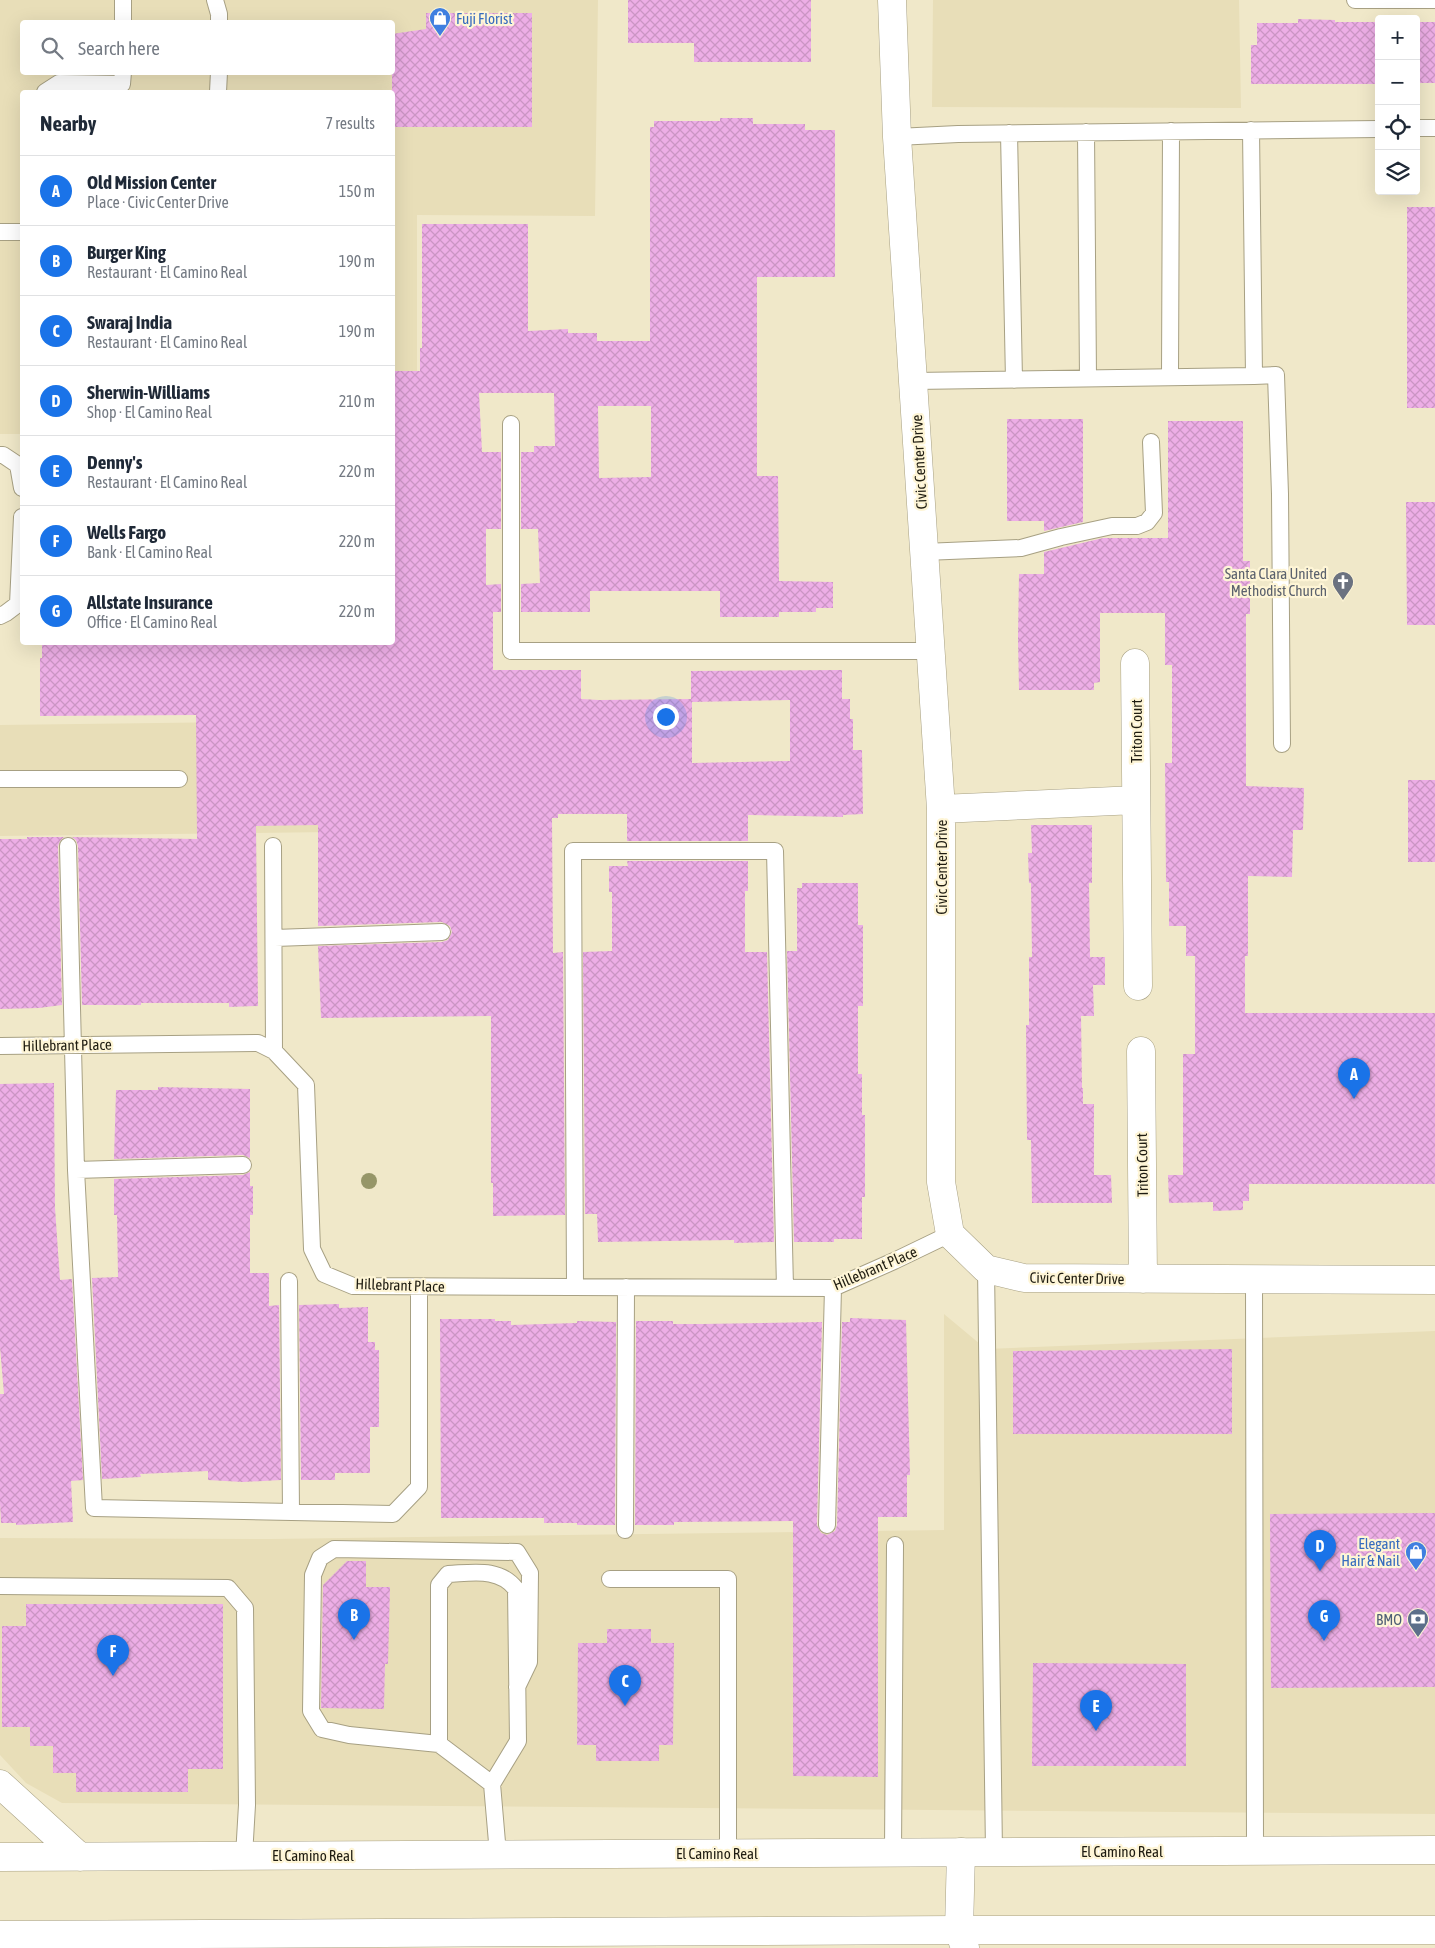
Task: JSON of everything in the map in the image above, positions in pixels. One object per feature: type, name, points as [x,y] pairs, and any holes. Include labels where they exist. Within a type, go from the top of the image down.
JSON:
[{"type":"main road","name":"Civic Center Drive","points":[[892,0],[897,137],[941,809],[941,1182],[950,1234]]},
{"type":"main road","name":"Triton Court","points":[[1135,663],[1138,986]]},
{"type":"main road","points":[[941,809],[1136,800]]},
{"type":"main road","name":"Triton Court","points":[[1141,1051],[1143,1279]]},
{"type":"main road","points":[[950,1234],[986,1269]]},
{"type":"main road","name":"Civic Center Drive","points":[[986,1269],[1024,1278],[1435,1280]]},
{"type":"main road","points":[[0,1784],[80,1857]]},
{"type":"main road","name":"El Camino Real","points":[[0,1857],[1435,1850]]},
{"type":"main road","points":[[961,1852],[962,1939]]},
{"type":"main road","points":[[0,1935],[74,1941],[962,1939],[1435,1930]]},
{"type":"lane","points":[[123,0],[123,20]]},
{"type":"lane","points":[[215,0],[219,20]]},
{"type":"lane","points":[[1355,0],[1435,0]]},
{"type":"lane","points":[[48,90],[59,83],[122,84],[122,75]]},
{"type":"lane","points":[[218,75],[218,90]]},
{"type":"lane","points":[[1420,128],[1435,128]]},
{"type":"lane","points":[[897,137],[1009,133],[1375,129]]},
{"type":"lane","points":[[1251,130],[1254,376]]},
{"type":"lane","points":[[1170,377],[1171,131]]},
{"type":"lane","points":[[1086,132],[1088,378]]},
{"type":"lane","points":[[1009,133],[1014,380]]},
{"type":"lane","points":[[0,232],[20,232]]},
{"type":"lane","points":[[914,381],[1276,375],[1280,494],[1282,744]]},
{"type":"lane","points":[[511,424],[511,651],[930,651]]},
{"type":"lane","points":[[924,552],[1021,548],[1112,526],[1138,526],[1147,522],[1154,513],[1152,442]]},
{"type":"lane","points":[[0,455],[18,465],[20,476]]},
{"type":"lane","points":[[0,616],[18,604],[20,560]]},
{"type":"lane","points":[[0,779],[179,780]]},
{"type":"lane","points":[[68,846],[76,1170],[94,1508],[393,1514],[419,1487],[419,1287]]},
{"type":"lane","points":[[273,846],[275,938],[274,1051]]},
{"type":"lane","points":[[575,1287],[573,851],[775,851],[785,1288]]},
{"type":"lane","points":[[275,938],[442,932]]},
{"type":"lane","name":"Hillebrant Place","points":[[0,1046],[258,1043],[274,1051],[306,1085],[312,1249],[324,1274],[353,1286],[833,1288],[950,1234]]},
{"type":"lane","points":[[76,1170],[243,1165]]},
{"type":"lane","points":[[986,1269],[994,1852]]},
{"type":"lane","points":[[1254,1279],[1255,1851]]},
{"type":"lane","points":[[289,1280],[291,1512]]},
{"type":"lane","points":[[625,1530],[626,1287]]},
{"type":"lane","points":[[827,1525],[833,1288]]},
{"type":"lane","points":[[893,1852],[895,1545]]},
{"type":"lane","points":[[492,1784],[439,1744],[349,1735],[322,1729],[311,1712],[313,1575],[320,1558],[334,1549],[516,1552],[530,1573],[529,1662],[517,1687]]},
{"type":"lane","points":[[439,1744],[438,1585],[448,1574],[489,1572],[509,1580],[516,1589],[518,1741],[492,1784],[498,1854]]},
{"type":"lane","points":[[610,1579],[728,1579],[728,1853]]},
{"type":"lane","points":[[0,1586],[228,1588],[245,1608],[247,1805],[244,1856]]},
{"type":"shaded area","points":[[0,0],[598,0],[595,216],[417,215],[417,433],[395,433],[395,90],[20,90],[20,434],[0,434]]},
{"type":"shaded area","points":[[933,0],[1239,0],[1241,108],[932,107]]},
{"type":"shaded area","points":[[409,720],[410,831],[0,836],[0,725]]},
{"type":"shaded area","points":[[944,1314],[986,1349],[1435,1331],[1435,1814],[62,1803],[26,1783],[0,1755],[0,1538],[270,1539],[944,1530]]},
{"type":"building","points":[[628,0],[811,0],[811,62],[694,62],[694,43],[628,43]]},
{"type":"building","points":[[426,13],[532,13],[532,127],[395,127],[395,90],[392,90],[392,75],[395,75],[395,34],[426,29]]},
{"type":"building","points":[[1298,19],[1335,20],[1335,22],[1375,22],[1375,84],[1251,84],[1251,45],[1257,45],[1257,23],[1298,23]]},
{"type":"building","points":[[1420,22],[1435,22],[1435,83],[1420,83]]},
{"type":"building","points":[[720,118],[753,118],[753,124],[805,124],[805,130],[835,130],[835,277],[757,277],[757,476],[778,476],[779,581],[833,582],[833,608],[816,608],[816,612],[779,612],[779,617],[720,617],[720,591],[590,591],[590,612],[521,612],[521,584],[540,583],[538,529],[521,529],[521,452],[534,452],[534,446],[555,446],[554,393],[479,393],[482,452],[501,452],[501,529],[486,529],[486,585],[501,584],[501,612],[493,612],[493,670],[581,670],[581,699],[599,700],[691,699],[691,671],[842,670],[842,699],[850,699],[850,719],[853,719],[853,750],[862,750],[863,814],[843,815],[843,817],[748,815],[748,841],[627,841],[627,814],[558,814],[558,818],[552,818],[553,953],[563,952],[565,1215],[493,1216],[493,1183],[491,1183],[491,1016],[321,1018],[318,946],[442,942],[448,940],[452,932],[450,926],[442,922],[318,926],[318,825],[256,826],[258,1006],[229,1007],[229,1003],[82,1005],[78,846],[76,840],[72,837],[197,839],[196,715],[40,716],[40,658],[42,658],[42,645],[395,645],[395,371],[420,371],[420,348],[422,348],[422,224],[528,224],[528,331],[568,329],[568,333],[597,333],[597,341],[650,341],[650,127],[654,127],[654,121],[720,121]],"holes":[[[598,406],[651,406],[651,477],[599,478]],[[790,700],[790,761],[692,763],[692,702]]]},
{"type":"building","points":[[1407,207],[1435,207],[1435,408],[1407,408]]},
{"type":"building","points":[[1007,419],[1083,419],[1083,522],[1044,531],[1044,521],[1007,521]]},
{"type":"building","points":[[1168,421],[1243,421],[1243,561],[1250,561],[1250,614],[1246,614],[1246,786],[1304,788],[1303,830],[1293,830],[1292,877],[1248,876],[1248,956],[1245,956],[1245,1013],[1435,1013],[1435,1184],[1249,1184],[1249,1201],[1243,1201],[1243,1210],[1213,1211],[1213,1202],[1169,1203],[1168,1175],[1183,1175],[1183,1054],[1195,1054],[1195,956],[1186,956],[1186,926],[1169,926],[1169,882],[1166,882],[1165,763],[1172,763],[1172,665],[1165,665],[1165,613],[1100,613],[1100,682],[1094,683],[1094,690],[1019,690],[1018,638],[1019,574],[1044,574],[1044,552],[1103,538],[1168,538]]},
{"type":"building","points":[[1406,502],[1435,502],[1435,625],[1407,625]]},
{"type":"building","points":[[1408,780],[1435,780],[1435,862],[1408,862]]},
{"type":"building","points":[[1031,825],[1092,825],[1092,883],[1089,883],[1090,957],[1105,957],[1105,985],[1093,985],[1094,1016],[1081,1016],[1082,1088],[1083,1104],[1094,1104],[1094,1175],[1111,1175],[1112,1203],[1032,1203],[1031,1140],[1027,1140],[1026,1025],[1029,1025],[1029,957],[1032,957],[1031,883],[1029,883],[1028,853],[1032,853]]},
{"type":"building","points":[[27,837],[64,837],[58,846],[62,1005],[39,1008],[0,1009],[0,839],[27,839]]},
{"type":"building","points":[[627,861],[748,861],[748,891],[745,891],[745,952],[767,952],[774,1242],[734,1243],[734,1240],[598,1242],[597,1214],[585,1214],[583,952],[612,951],[612,892],[609,892],[609,866],[628,866]]},
{"type":"building","points":[[802,883],[858,883],[858,925],[863,925],[863,1006],[858,1006],[858,1074],[862,1074],[862,1115],[865,1115],[865,1197],[862,1197],[862,1239],[834,1239],[834,1242],[794,1242],[787,951],[797,951],[797,888],[802,888]]},
{"type":"building","points":[[54,1083],[55,1208],[60,1280],[72,1279],[83,1480],[71,1481],[73,1522],[16,1525],[16,1523],[1,1523],[0,1503],[0,1394],[4,1394],[0,1347],[0,1084]]},
{"type":"building","points":[[158,1087],[250,1089],[250,1158],[243,1155],[114,1159],[116,1090],[158,1090]]},
{"type":"building","points":[[250,1172],[250,1186],[253,1186],[253,1215],[250,1215],[250,1273],[269,1273],[269,1306],[279,1305],[281,1480],[243,1482],[208,1480],[208,1471],[140,1474],[141,1477],[102,1479],[92,1278],[118,1277],[117,1215],[114,1215],[114,1179],[243,1175]]},
{"type":"building","points":[[339,1304],[339,1308],[368,1307],[368,1342],[375,1342],[375,1350],[379,1350],[379,1427],[370,1427],[370,1473],[335,1473],[335,1480],[301,1480],[299,1305]]},
{"type":"building","points":[[850,1318],[906,1320],[910,1475],[907,1475],[907,1517],[878,1517],[878,1777],[793,1776],[793,1521],[674,1522],[674,1525],[635,1525],[636,1321],[673,1321],[673,1324],[822,1322],[817,1525],[821,1533],[827,1535],[835,1531],[837,1525],[842,1322],[850,1322]]},
{"type":"building","points":[[440,1319],[495,1319],[495,1321],[511,1321],[511,1325],[577,1323],[577,1321],[616,1322],[615,1525],[544,1523],[544,1518],[441,1518]]},
{"type":"building","points":[[1232,1349],[1232,1434],[1013,1434],[1013,1351]]},
{"type":"building","points":[[1435,1513],[1435,1687],[1271,1688],[1270,1514]]},
{"type":"building","points":[[347,1561],[366,1561],[366,1587],[390,1587],[388,1664],[385,1664],[384,1709],[321,1708],[323,1585]]},
{"type":"building","points":[[26,1604],[223,1604],[223,1769],[188,1769],[188,1792],[76,1792],[76,1773],[53,1773],[53,1746],[30,1746],[30,1727],[2,1727],[2,1626],[26,1626]]},
{"type":"building","points":[[607,1629],[651,1629],[651,1643],[674,1643],[673,1745],[659,1745],[659,1761],[596,1761],[596,1745],[577,1745],[578,1643],[607,1643]]},
{"type":"building","points":[[1033,1663],[1186,1664],[1186,1766],[1032,1766]]},
{"type":"place","name":"Fuji Florist","points":[[440,37]]},
{"type":"place","name":"Santa Clara United Methodist Church","points":[[1343,601]]},
{"type":"place","name":"Old Mission Center","points":[[1354,1099]]},
{"type":"place","name":"Sherwin-Williams","points":[[1320,1571]]},
{"type":"place","name":"Elegant Hair & Nail","points":[[1416,1571]]},
{"type":"place","name":"BMO","points":[[1418,1638]]},
{"type":"place","name":"Burger King","points":[[354,1640]]},
{"type":"place","name":"Allstate Insurance","points":[[1324,1641]]},
{"type":"place","name":"Wells Fargo","points":[[113,1676]]},
{"type":"place","name":"Swaraj India","points":[[625,1706]]},
{"type":"place","name":"Denny's","points":[[1096,1731]]}]
